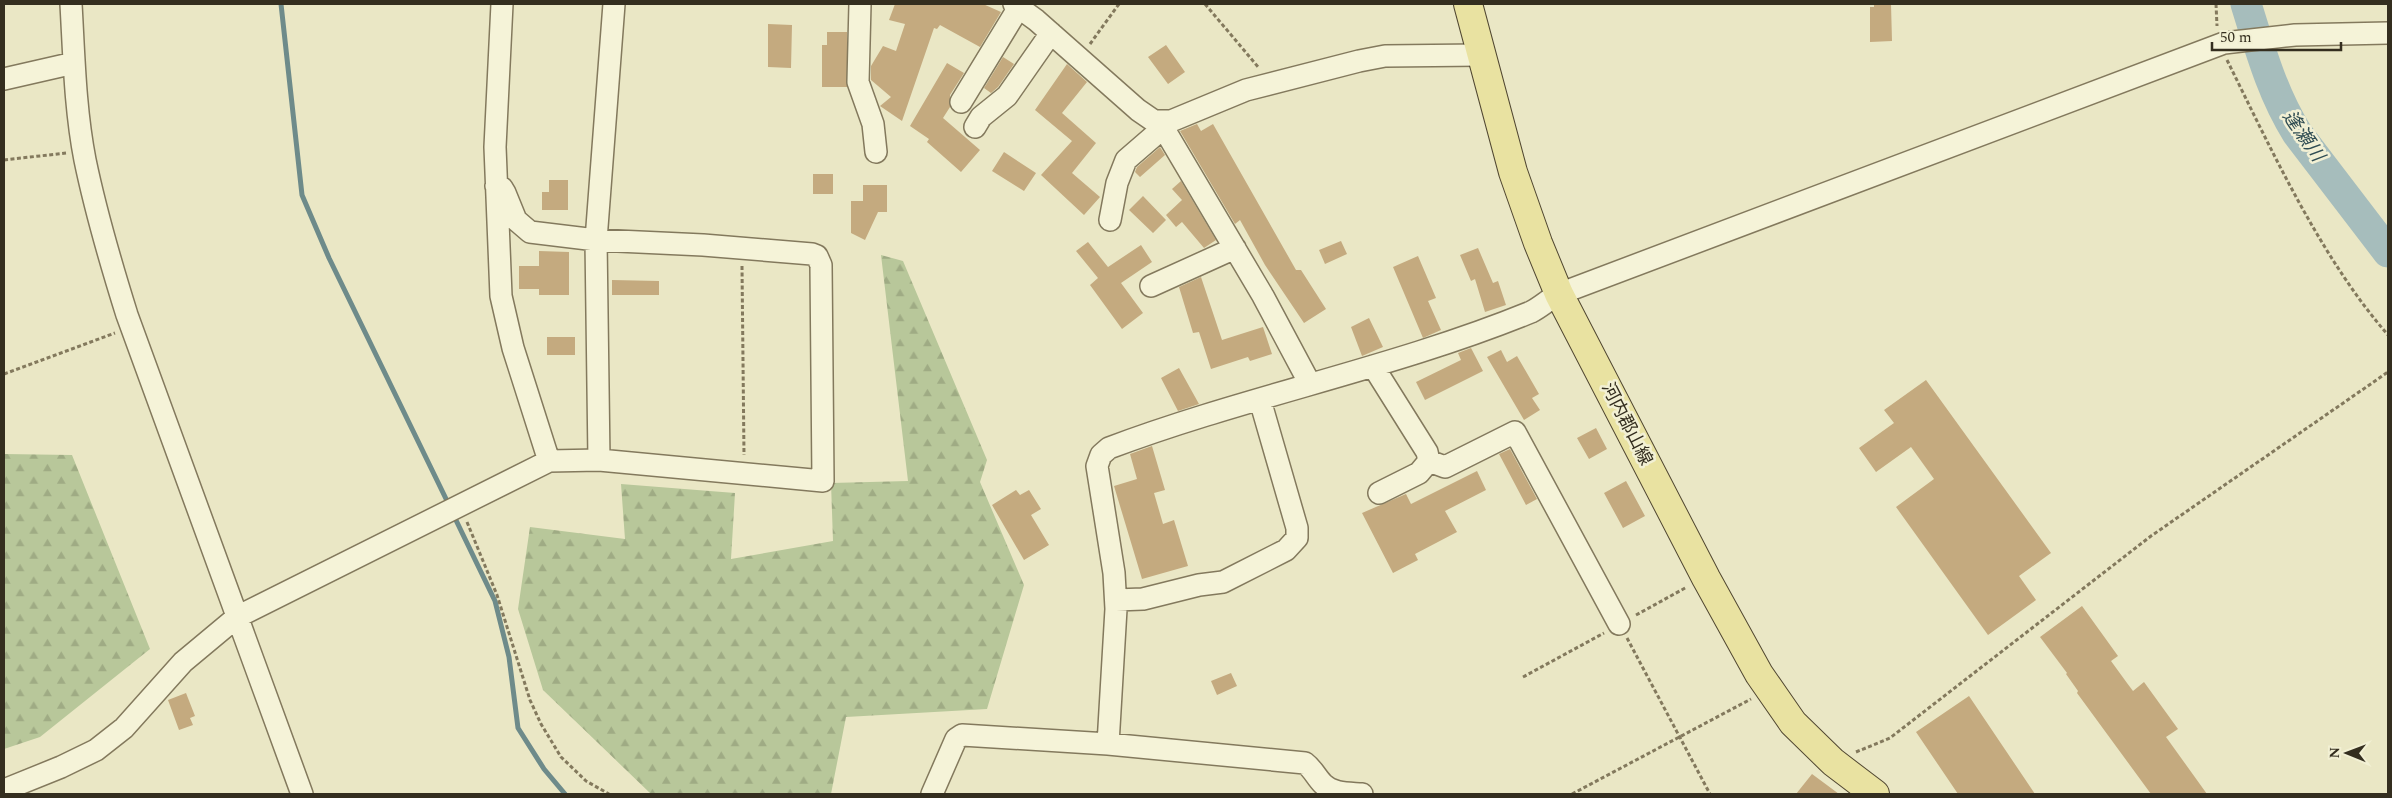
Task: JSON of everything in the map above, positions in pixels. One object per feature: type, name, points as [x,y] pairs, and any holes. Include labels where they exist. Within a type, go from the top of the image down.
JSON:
[{"type":"main road","name":"河内郡山線","points":[[1468,4],[1513,172],[1538,243],[1559,294],[1706,578],[1769,689],[1793,724],[1833,762],[1875,794]]},
{"type":"street","points":[[71,4],[74,63],[84,151],[102,235],[132,327],[302,794]]},
{"type":"street","points":[[502,4],[496,186],[500,278],[505,320],[549,461]]},
{"type":"street","points":[[599,460],[596,240],[614,4]]},
{"type":"street","points":[[860,4],[858,82],[874,124],[876,152]]},
{"type":"street","points":[[961,102],[1017,5],[1144,115],[1162,125],[1263,296],[1310,384]]},
{"type":"street","points":[[1108,744],[1116,600],[1098,466],[1101,455],[1109,448],[1310,384],[1412,355],[1531,312],[1559,294],[2222,44],[2295,35],[2388,33]]},
{"type":"street","points":[[975,127],[981,117],[1007,96],[1051,34]]},
{"type":"street","points":[[1110,220],[1117,183],[1126,160],[1162,125],[1269,83],[1385,56],[1481,55]]},
{"type":"street","points":[[4,79],[74,63]]},
{"type":"street","points":[[4,790],[61,767],[96,750],[124,728],[184,662],[236,616],[549,461],[599,460],[823,481],[820,259],[813,254],[596,240],[530,232],[516,220],[502,188],[496,186]]},
{"type":"street","points":[[1150,286],[1235,248]]},
{"type":"street","points":[[1373,366],[1427,452],[1428,461],[1420,472],[1379,494]]},
{"type":"street","points":[[1116,600],[1142,599],[1222,582],[1286,550],[1294,544],[1297,538],[1296,523],[1260,400]]},
{"type":"street","points":[[1428,461],[1445,468],[1515,432],[1619,624]]},
{"type":"street","points":[[932,794],[956,739],[962,735],[1108,744],[1305,762],[1332,791],[1362,794]]},
{"type":"path","points":[[1080,59],[1119,4]]},
{"type":"path","points":[[1205,4],[1261,70],[1269,83]]},
{"type":"path","points":[[2216,4],[2222,44],[2312,226],[2365,307],[2388,334]]},
{"type":"path","points":[[4,160],[84,151]]},
{"type":"path","points":[[741,248],[745,474]]},
{"type":"path","points":[[4,374],[132,327]]},
{"type":"path","points":[[1833,762],[1890,738],[2151,536],[2388,372]]},
{"type":"path","points":[[460,505],[497,595],[530,700],[540,724],[561,757],[586,780],[609,794]]},
{"type":"path","points":[[1619,624],[1710,794]]},
{"type":"path","points":[[1572,794],[1769,689]]},
{"type":"green space","points":[[881,255],[903,261],[987,460],[980,482],[1024,585],[987,709],[846,717],[831,794],[651,794],[543,690],[518,609],[530,527],[625,539],[621,484],[735,493],[731,559],[833,541],[831,483],[908,481]]},
{"type":"green space","points":[[4,454],[72,455],[150,649],[40,737],[4,749]]},
{"type":"building","points":[[895,4],[983,4],[1001,12],[980,47],[940,25],[937,29],[934,28],[902,121],[880,106],[891,97],[871,80],[871,66],[883,46],[896,51],[905,24],[889,20]]},
{"type":"building","points":[[1874,4],[1891,4],[1892,41],[1870,42],[1870,7],[1874,7]]},
{"type":"building","points":[[768,24],[792,25],[791,68],[768,67]]},
{"type":"building","points":[[827,32],[847,32],[847,87],[822,87],[822,45],[827,45]]},
{"type":"building","points":[[1166,45],[1185,72],[1168,84],[1148,57]]},
{"type":"building","points":[[1003,57],[1014,64],[998,87],[991,93],[984,88]]},
{"type":"building","points":[[947,63],[964,73],[950,95],[950,107],[943,118],[980,150],[961,172],[927,142],[929,139],[910,126]]},
{"type":"building","points":[[1067,64],[1087,82],[1062,113],[1096,143],[1072,173],[1100,197],[1084,215],[1041,175],[1072,141],[1035,110]]},
{"type":"building","points":[[1197,124],[1201,131],[1213,124],[1296,270],[1301,270],[1326,309],[1304,323],[1265,265],[1240,220],[1235,224],[1180,131]]},
{"type":"building","points":[[1160,147],[1165,155],[1140,177],[1135,172],[1137,167]]},
{"type":"building","points":[[1004,152],[1036,173],[1024,191],[992,171]]},
{"type":"building","points":[[813,174],[833,174],[833,194],[813,194]]},
{"type":"building","points":[[549,180],[568,180],[568,210],[542,210],[542,192],[549,192]]},
{"type":"building","points":[[1181,181],[1216,240],[1204,248],[1182,222],[1176,227],[1166,215],[1182,200],[1172,189]]},
{"type":"building","points":[[863,185],[887,185],[887,212],[878,212],[865,240],[851,233],[851,201],[863,201]]},
{"type":"building","points":[[1143,196],[1166,220],[1153,233],[1129,210]]},
{"type":"building","points":[[1341,241],[1347,254],[1325,264],[1319,250]]},
{"type":"building","points":[[1088,242],[1108,267],[1141,245],[1152,262],[1121,283],[1143,313],[1122,329],[1090,285],[1098,278],[1076,251]]},
{"type":"building","points":[[1478,248],[1493,283],[1498,281],[1506,305],[1485,312],[1475,279],[1471,281],[1460,255]]},
{"type":"building","points":[[539,251],[569,252],[569,295],[539,295],[539,289],[519,289],[519,266],[539,266]]},
{"type":"building","points":[[1418,256],[1436,298],[1428,301],[1441,330],[1423,338],[1393,267]]},
{"type":"building","points":[[1201,277],[1222,340],[1263,327],[1272,354],[1250,361],[1248,357],[1211,369],[1199,332],[1193,333],[1179,287]]},
{"type":"building","points":[[612,280],[659,281],[659,295],[612,295]]},
{"type":"building","points":[[1369,318],[1383,347],[1362,356],[1351,327]]},
{"type":"building","points":[[547,337],[575,337],[575,355],[547,355]]},
{"type":"building","points":[[1471,348],[1483,371],[1425,400],[1416,382],[1461,360],[1458,353]]},
{"type":"building","points":[[1501,350],[1507,362],[1517,356],[1539,394],[1532,398],[1540,410],[1524,420],[1487,357]]},
{"type":"building","points":[[1179,368],[1199,404],[1178,411],[1161,378]]},
{"type":"building","points":[[1926,380],[2051,553],[2019,576],[2036,600],[1988,635],[1896,507],[1934,479],[1911,447],[1876,472],[1859,448],[1894,423],[1884,410]]},
{"type":"building","points":[[1596,428],[1607,449],[1589,459],[1577,438]]},
{"type":"building","points":[[1152,446],[1165,490],[1154,493],[1163,524],[1174,520],[1188,566],[1142,579],[1114,486],[1137,479],[1130,454]]},
{"type":"building","points":[[1510,449],[1537,499],[1526,505],[1499,454]]},
{"type":"building","points":[[1477,471],[1486,490],[1445,511],[1457,532],[1415,554],[1418,560],[1393,573],[1362,513],[1406,494],[1411,504]]},
{"type":"building","points":[[1626,481],[1645,516],[1623,528],[1604,493]]},
{"type":"building","points":[[1016,490],[1020,495],[1029,490],[1041,509],[1031,515],[1049,545],[1024,560],[992,505]]},
{"type":"building","points":[[2082,606],[2118,656],[2111,661],[2133,691],[2144,682],[2178,729],[2166,737],[2207,794],[2151,794],[2077,693],[2078,691],[2067,673],[2040,637]]},
{"type":"building","points":[[1231,673],[1237,686],[1217,695],[1211,681]]},
{"type":"building","points":[[186,693],[195,716],[190,718],[193,725],[179,730],[168,700]]},
{"type":"building","points":[[1969,696],[2035,794],[1958,794],[1916,732]]},
{"type":"building","points":[[1812,774],[1839,794],[1796,794]]},
{"type":"waterway","points":[[281,4],[302,195],[329,258],[449,505]]},
{"type":"waterway","name":"逢瀬川","points":[[2246,4],[2267,70],[2288,118],[2297,133],[2388,252]]},
{"type":"waterway","points":[[453,514],[495,601],[509,657],[518,728],[544,769],[565,794]]}]
